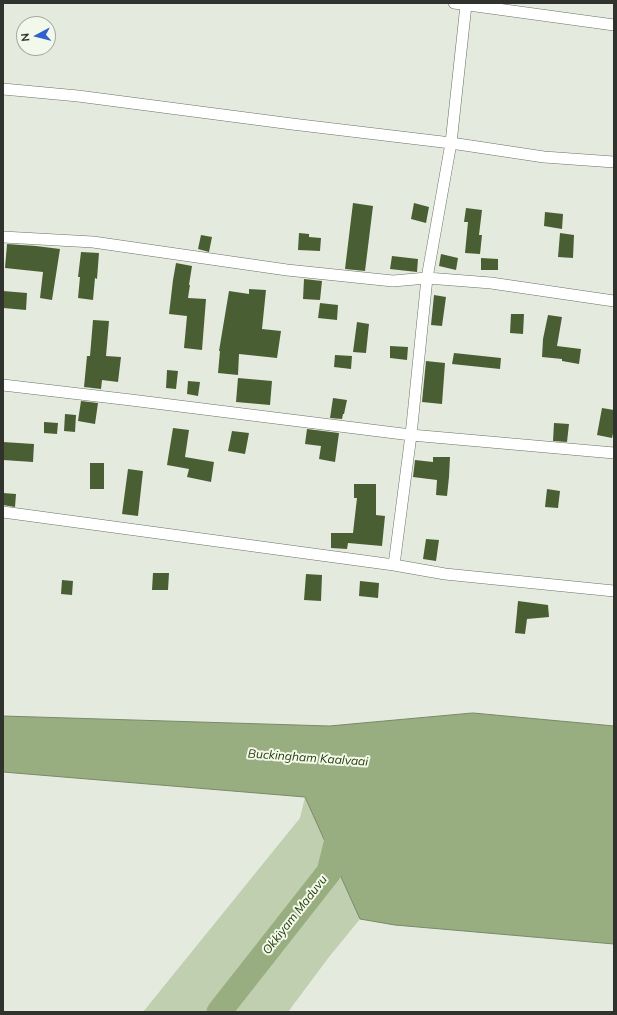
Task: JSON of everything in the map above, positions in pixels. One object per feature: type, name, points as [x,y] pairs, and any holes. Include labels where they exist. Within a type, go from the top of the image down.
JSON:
[{"type":"street","points":[[454,3],[614,25]]},
{"type":"street","points":[[394,565],[411,435],[427,278],[450,143],[466,5]]},
{"type":"street","points":[[3,89],[78,96],[450,143],[544,157],[614,162]]},
{"type":"street","points":[[3,236],[92,242],[288,270],[393,281],[427,278],[491,283],[614,301]]},
{"type":"street","points":[[3,386],[139,401],[411,435],[614,453]]},
{"type":"street","points":[[3,512],[394,565],[445,574],[614,592]]},
{"type":"shaded area","points":[[305,797],[360,919],[329,957],[288,1012],[143,1012],[300,818]]},
{"type":"water","name":"Buckingham Kaalvaai","points":[[473,713],[614,726],[614,944],[395,925],[360,919],[305,797],[3,772],[3,716],[329,726]]},
{"type":"building","points":[[353,203],[373,206],[365,271],[345,269]]},
{"type":"building","points":[[414,203],[429,207],[426,223],[411,219]]},
{"type":"building","points":[[466,208],[482,210],[479,235],[482,235],[480,254],[465,253],[468,222],[464,222]]},
{"type":"building","points":[[545,212],[563,214],[562,229],[544,226]]},
{"type":"building","points":[[299,233],[309,234],[309,237],[321,238],[320,251],[298,250]]},
{"type":"building","points":[[560,233],[574,235],[573,258],[558,257]]},
{"type":"building","points":[[201,235],[212,237],[209,252],[198,249]]},
{"type":"building","points":[[7,244],[60,249],[52,300],[40,298],[43,272],[5,268]]},
{"type":"building","points":[[81,252],[99,253],[97,279],[95,278],[93,300],[78,298],[80,277],[78,277]]},
{"type":"building","points":[[441,254],[458,258],[456,270],[439,266]]},
{"type":"building","points":[[392,256],[418,259],[417,272],[390,269]]},
{"type":"building","points":[[481,258],[498,259],[498,270],[481,270]]},
{"type":"building","points":[[176,263],[192,266],[188,298],[206,299],[202,350],[184,348],[187,316],[169,314]]},
{"type":"building","points":[[304,279],[322,281],[320,300],[303,299]]},
{"type":"building","points":[[249,289],[266,290],[262,329],[281,331],[277,358],[239,354],[238,375],[218,373],[219,351],[229,291],[249,294]]},
{"type":"building","points":[[3,291],[27,293],[26,310],[3,308]]},
{"type":"building","points":[[434,295],[446,297],[442,326],[431,325]]},
{"type":"building","points":[[320,303],[338,305],[337,320],[318,318]]},
{"type":"building","points":[[511,314],[524,314],[523,334],[510,333]]},
{"type":"building","points":[[548,315],[562,317],[557,346],[581,349],[579,364],[562,361],[562,359],[542,357],[543,339]]},
{"type":"building","points":[[93,320],[109,321],[106,356],[121,357],[118,382],[102,380],[101,389],[84,387],[87,356],[90,356]]},
{"type":"building","points":[[357,322],[369,324],[366,353],[353,352]]},
{"type":"building","points":[[390,346],[408,347],[407,360],[390,358]]},
{"type":"building","points":[[454,353],[501,358],[500,369],[452,364]]},
{"type":"building","points":[[335,355],[352,356],[351,369],[334,367]]},
{"type":"building","points":[[426,361],[445,363],[442,404],[422,402]]},
{"type":"building","points":[[167,370],[178,371],[176,389],[166,388]]},
{"type":"building","points":[[238,378],[272,381],[270,405],[236,402]]},
{"type":"building","points":[[188,381],[200,382],[198,396],[187,394]]},
{"type":"building","points":[[333,398],[347,400],[342,419],[330,418]]},
{"type":"building","points":[[81,401],[98,403],[95,424],[78,421]]},
{"type":"building","points":[[602,408],[614,410],[614,429],[612,438],[597,435]]},
{"type":"building","points":[[65,414],[76,415],[75,432],[64,431]]},
{"type":"building","points":[[44,422],[58,423],[57,434],[44,433]]},
{"type":"building","points":[[554,423],[569,424],[567,442],[553,441]]},
{"type":"building","points":[[173,428],[189,430],[185,457],[214,462],[211,482],[187,477],[189,469],[167,465]]},
{"type":"building","points":[[307,429],[339,433],[335,462],[319,459],[321,446],[305,444]]},
{"type":"building","points":[[232,431],[249,433],[245,454],[228,451]]},
{"type":"building","points":[[3,442],[34,444],[33,462],[3,460]]},
{"type":"building","points":[[433,457],[450,457],[447,496],[436,495],[437,480],[413,477],[415,460],[433,462]]},
{"type":"building","points":[[90,463],[104,463],[104,489],[90,489]]},
{"type":"building","points":[[128,469],[143,471],[138,516],[122,514]]},
{"type":"building","points":[[354,484],[376,484],[376,515],[385,516],[382,546],[348,543],[347,549],[331,548],[331,533],[353,533],[357,498],[354,498]]},
{"type":"building","points":[[547,489],[560,491],[558,508],[545,507]]},
{"type":"building","points":[[3,493],[16,494],[15,507],[3,505]]},
{"type":"building","points":[[426,539],[439,540],[436,561],[423,559]]},
{"type":"building","points":[[153,573],[169,573],[168,590],[152,590]]},
{"type":"building","points":[[306,574],[322,575],[321,601],[304,600]]},
{"type":"building","points":[[62,580],[73,581],[72,595],[61,594]]},
{"type":"building","points":[[360,581],[379,583],[378,598],[359,596]]},
{"type":"building","points":[[518,601],[548,605],[549,617],[527,619],[525,634],[515,633]]},
{"type":"waterway","name":"Okkiyam Maduvu","points":[[219,1012],[329,872],[341,824]]}]
